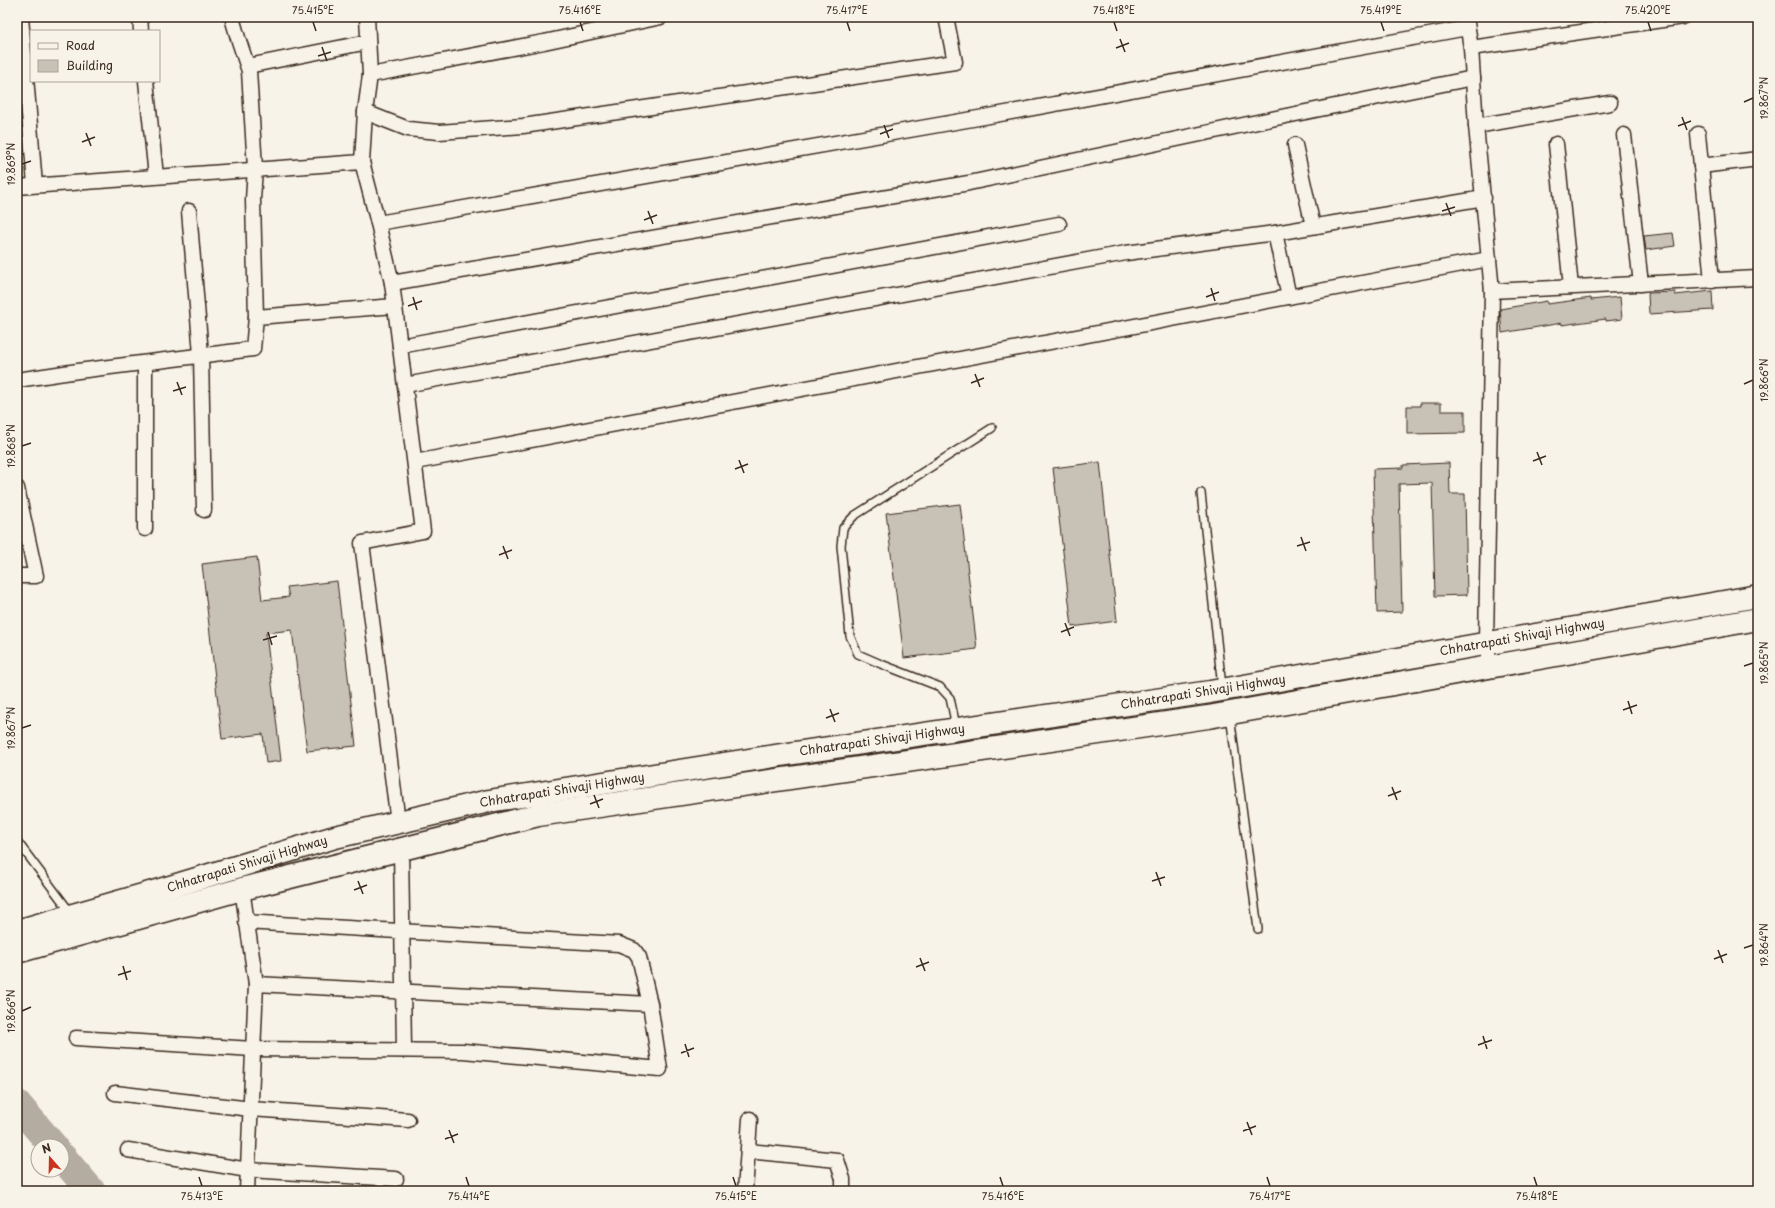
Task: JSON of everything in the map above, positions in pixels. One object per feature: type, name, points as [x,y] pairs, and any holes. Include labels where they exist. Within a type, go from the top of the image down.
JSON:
[{"type":"main road","name":"Chhatrapati Shivaji Highway","points":[[19,942],[72,915],[335,837],[489,801],[781,755],[1222,690],[1486,642],[1758,596]]},
{"type":"main road","name":"Chhatrapati Shivaji Highway","points":[[19,942],[242,889],[401,848],[538,815],[1229,713],[1758,619]]},
{"type":"street","points":[[21,17],[26,38],[35,185]]},
{"type":"street","points":[[140,17],[141,30]]},
{"type":"street","points":[[17,380],[201,354],[253,349],[256,317],[253,200],[255,168],[248,66],[233,21],[234,17]]},
{"type":"street","points":[[367,17],[370,75],[365,112],[362,162],[392,283],[423,531],[362,543],[398,822]]},
{"type":"street","points":[[370,75],[544,42],[661,17]]},
{"type":"street","points":[[365,112],[408,129],[439,132],[523,126],[955,62],[946,17]]},
{"type":"street","points":[[1471,48],[1633,23],[1683,17]]},
{"type":"street","points":[[378,223],[984,117],[1467,23],[1471,48],[1476,126],[1492,291],[1486,642],[1490,667]]},
{"type":"street","points":[[248,66],[368,42]]},
{"type":"street","points":[[392,283],[969,183],[1281,116],[1473,78]]},
{"type":"street","points":[[146,82],[156,176]]},
{"type":"street","points":[[1476,126],[1610,103]]},
{"type":"street","points":[[1698,134],[1712,281]]},
{"type":"street","points":[[1624,135],[1641,284]]},
{"type":"street","points":[[1556,144],[1571,287]]},
{"type":"street","points":[[1295,145],[1313,226]]},
{"type":"street","points":[[1701,166],[1758,159]]},
{"type":"street","points":[[17,187],[255,168],[362,162]]},
{"type":"street","points":[[405,385],[1126,253],[1275,233],[1484,198]]},
{"type":"street","points":[[189,211],[201,354],[204,510]]},
{"type":"street","points":[[400,346],[1059,224]]},
{"type":"street","points":[[1275,233],[1289,297]]},
{"type":"street","points":[[414,462],[1489,259]]},
{"type":"street","points":[[1492,291],[1758,278]]},
{"type":"street","points":[[256,317],[395,306]]},
{"type":"street","points":[[145,363],[145,529]]},
{"type":"street","points":[[17,488],[36,576],[17,576]]},
{"type":"street","points":[[401,848],[404,1050]]},
{"type":"street","points":[[242,889],[256,984],[247,1191]]},
{"type":"street","points":[[76,1038],[253,1049],[463,1051],[660,1069],[650,1004],[638,957],[634,950],[619,944],[246,922]]},
{"type":"street","points":[[256,984],[650,1004]]},
{"type":"street","points":[[115,1093],[251,1109],[408,1120]]},
{"type":"street","points":[[746,1191],[750,1119]]},
{"type":"street","points":[[128,1150],[248,1170],[396,1178]]},
{"type":"street","points":[[748,1151],[837,1160],[843,1179],[843,1191]]},
{"type":"lane","points":[[957,729],[950,698],[940,687],[858,654],[850,636],[841,546],[843,528],[854,516],[992,428]]},
{"type":"lane","points":[[1201,493],[1222,690]]},
{"type":"lane","points":[[1229,713],[1258,929]]},
{"type":"lane","points":[[17,841],[72,915]]},
{"type":"building","points":[[1673,233],[1675,246],[1646,250],[1644,236]]},
{"type":"building","points":[[1712,291],[1713,310],[1649,314],[1648,293],[1675,292],[1675,295]]},
{"type":"building","points":[[1620,297],[1622,319],[1606,321],[1606,319],[1562,325],[1562,323],[1502,333],[1500,309],[1547,301],[1547,304],[1591,298],[1591,300]]},
{"type":"building","points":[[1420,403],[1441,403],[1441,411],[1465,411],[1465,433],[1407,434],[1407,406],[1420,406]]},
{"type":"building","points":[[1100,462],[1117,621],[1072,627],[1053,468]]},
{"type":"building","points":[[1449,463],[1450,494],[1465,494],[1467,595],[1435,596],[1432,483],[1399,484],[1402,612],[1377,613],[1373,469],[1403,468],[1403,465]]},
{"type":"building","points":[[960,504],[977,649],[904,658],[886,513]]},
{"type":"building","points":[[257,557],[262,600],[289,597],[287,587],[337,581],[356,746],[307,751],[292,630],[266,633],[281,761],[266,763],[263,734],[222,739],[202,564]]},
{"type":"waterway","points":[[17,1104],[46,1138]]},
{"type":"waterway","points":[[70,1166],[91,1191]]}]
